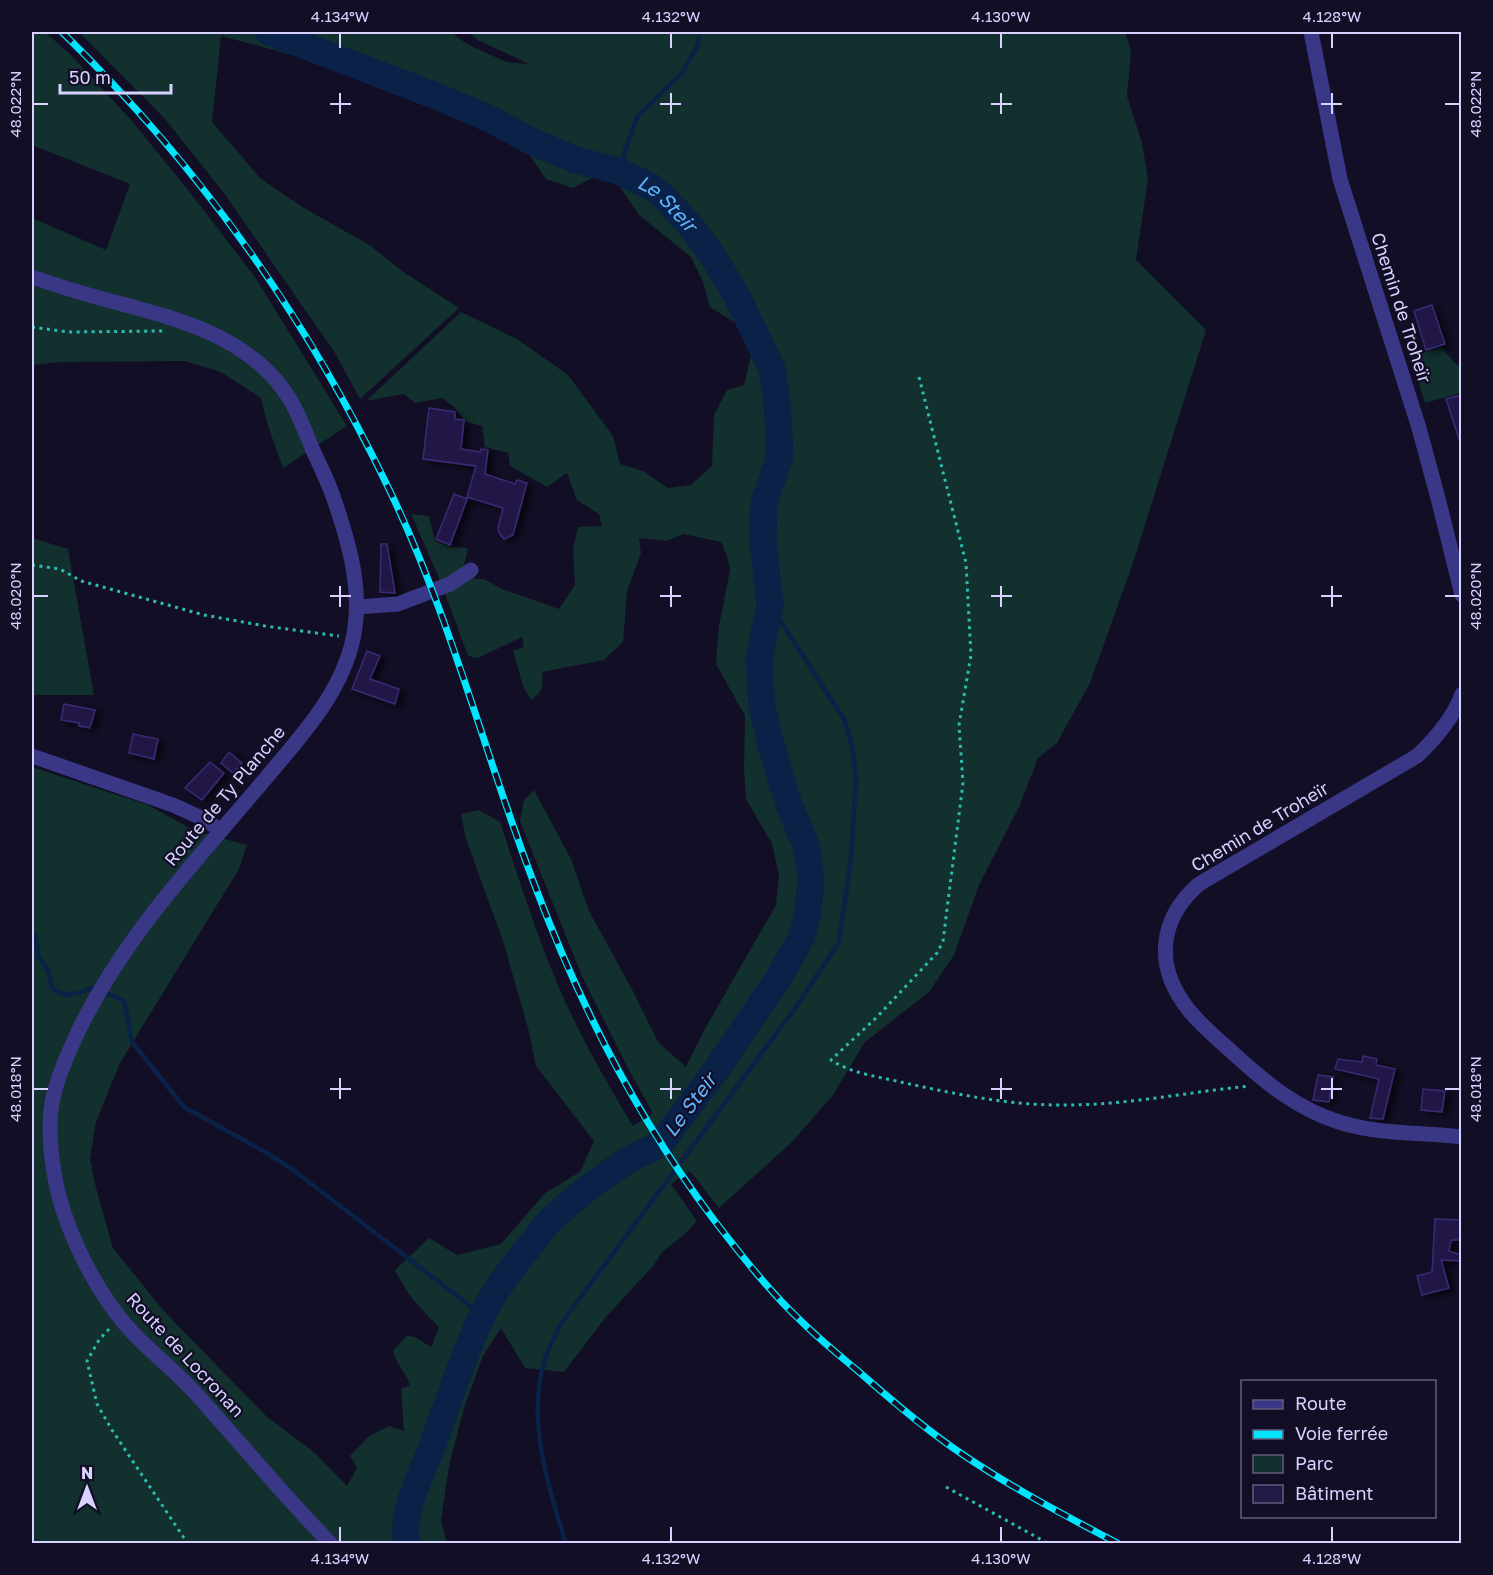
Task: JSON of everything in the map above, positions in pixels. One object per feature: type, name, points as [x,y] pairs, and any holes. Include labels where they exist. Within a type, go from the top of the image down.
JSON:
[{"type":"street","name":"Chemin de Troheïr","points":[[1311,32],[1340,179],[1419,428],[1440,502],[1461,595]]},
{"type":"street","name":"Route de Ty Planche","points":[[32,277],[205,330],[247,353],[268,372],[287,394],[329,485],[343,524],[354,575],[357,608],[353,637],[339,677],[317,715],[159,904],[119,958],[99,992]]},
{"type":"street","points":[[357,608],[388,606],[413,599],[450,584],[471,570]]},
{"type":"street","name":"Chemin de Troheïr","points":[[1461,694],[1450,718],[1431,743],[1417,756],[1199,884],[1186,896],[1172,919],[1164,943],[1164,954],[1173,983],[1186,1007],[1199,1023],[1268,1084],[1301,1106],[1339,1122],[1387,1131],[1461,1137]]},
{"type":"street","points":[[32,756],[173,805],[206,820],[221,831]]},
{"type":"street","name":"Route de Locronan","points":[[99,992],[57,1083],[50,1117],[54,1171],[68,1221],[94,1280],[119,1317],[186,1382],[331,1544]]},
{"type":"path","points":[[32,327],[68,332],[147,333],[163,331],[174,319]]},
{"type":"path","points":[[919,377],[966,563],[971,656],[959,725],[963,783],[943,941],[938,953],[885,1009],[831,1060],[862,1073],[957,1095],[995,1101],[1059,1105],[1130,1101],[1268,1084]]},
{"type":"path","points":[[32,565],[60,569],[81,581],[204,615],[326,636],[353,637]]},
{"type":"path","points":[[119,1317],[99,1340],[87,1361],[97,1404],[130,1461],[188,1544]]},
{"type":"path","points":[[946,1487],[1049,1544]]},
{"type":"green space","points":[[32,32],[45,32],[71,55],[132,121],[192,195],[255,277],[347,426],[283,468],[261,398],[221,372],[184,361],[62,362],[32,365],[32,218],[106,250],[130,184],[32,145]]},
{"type":"green space","points":[[79,32],[451,32],[467,44],[506,62],[529,64],[478,40],[468,32],[1125,32],[1131,51],[1127,96],[1142,143],[1148,179],[1136,260],[1206,330],[1134,560],[1090,683],[1057,743],[1038,758],[1020,805],[979,885],[954,955],[929,992],[865,1042],[833,1095],[792,1142],[719,1208],[690,1171],[671,1184],[697,1221],[684,1235],[663,1251],[653,1266],[606,1317],[564,1372],[525,1368],[501,1328],[483,1356],[464,1408],[449,1466],[441,1520],[447,1543],[32,1543],[32,767],[148,805],[195,831],[247,845],[239,869],[120,1063],[96,1122],[90,1159],[113,1248],[163,1310],[266,1416],[315,1453],[347,1486],[357,1468],[350,1456],[369,1436],[389,1426],[404,1431],[401,1389],[410,1385],[393,1350],[407,1336],[415,1337],[431,1347],[439,1327],[414,1300],[395,1270],[429,1238],[457,1255],[501,1244],[545,1193],[580,1172],[594,1141],[536,1066],[528,1028],[503,941],[466,839],[461,814],[479,810],[500,822],[536,929],[561,992],[595,1060],[633,1126],[653,1113],[581,974],[520,821],[524,800],[534,790],[571,859],[589,911],[658,1042],[686,1067],[707,1025],[776,905],[779,875],[772,844],[746,799],[745,716],[716,664],[719,626],[730,570],[721,542],[684,534],[666,541],[639,538],[641,553],[627,591],[623,642],[604,660],[542,672],[542,688],[531,700],[523,686],[513,651],[524,647],[522,637],[478,658],[468,656],[440,580],[411,514],[429,516],[435,541],[450,547],[468,548],[464,566],[475,579],[484,579],[502,589],[559,609],[575,585],[573,548],[578,527],[602,526],[599,514],[577,500],[567,473],[547,487],[510,466],[508,453],[485,447],[482,426],[466,422],[454,407],[442,398],[415,403],[404,394],[366,401],[461,312],[517,339],[568,375],[613,436],[620,464],[643,471],[668,488],[691,485],[712,466],[714,415],[727,390],[744,385],[751,355],[737,324],[710,307],[703,282],[691,257],[639,215],[618,184],[600,174],[573,188],[546,179],[525,149],[433,108],[296,56],[221,36],[212,122],[261,179],[304,208],[371,246],[402,271],[459,308],[360,399],[335,353],[224,193],[165,119]]},
{"type":"green space","points":[[1441,347],[1457,365],[1461,364],[1461,393],[1425,403],[1411,357]]},
{"type":"green space","points":[[32,538],[68,549],[94,695],[32,695]]},
{"type":"building","points":[[1432,305],[1445,344],[1426,350],[1414,311]]},
{"type":"building","points":[[1461,395],[1461,439],[1459,439],[1446,399]]},
{"type":"building","points":[[429,408],[455,412],[455,419],[464,420],[461,449],[480,452],[481,449],[488,450],[485,474],[515,484],[517,480],[527,483],[513,535],[504,539],[499,533],[503,508],[467,497],[476,466],[423,459]]},
{"type":"building","points":[[454,494],[467,499],[450,545],[436,539]]},
{"type":"building","points":[[381,544],[387,544],[395,593],[380,592]]},
{"type":"building","points":[[367,651],[380,656],[370,679],[399,689],[395,704],[352,689]]},
{"type":"building","points":[[64,704],[95,710],[90,728],[79,726],[79,723],[61,720]]},
{"type":"building","points":[[133,734],[158,739],[154,759],[129,753]]},
{"type":"building","points":[[229,752],[242,763],[233,773],[221,763]]},
{"type":"building","points":[[210,762],[224,773],[202,800],[185,788]]},
{"type":"building","points":[[1363,1056],[1377,1059],[1376,1065],[1395,1069],[1383,1119],[1370,1118],[1379,1079],[1335,1069],[1338,1059],[1362,1062]]},
{"type":"building","points":[[1318,1075],[1333,1077],[1329,1102],[1313,1100]]},
{"type":"building","points":[[1423,1089],[1445,1091],[1442,1112],[1421,1110]]},
{"type":"building","points":[[1435,1219],[1461,1220],[1461,1240],[1451,1240],[1449,1251],[1461,1255],[1461,1261],[1441,1260],[1449,1288],[1422,1295],[1417,1276],[1432,1272]]},
{"type":"waterway","name":"Le Steir","points":[[269,32],[441,98],[576,160],[618,171],[652,187],[693,229],[736,294],[772,369],[777,404],[780,456],[764,503],[763,541],[770,605],[759,660],[762,707],[772,749],[788,802],[807,848],[811,878],[808,913],[801,938],[778,979],[716,1070],[662,1142],[610,1172],[563,1209],[543,1228],[497,1289],[468,1347],[414,1492],[407,1518],[406,1544]]},
{"type":"waterway","points":[[618,171],[637,117],[682,73],[698,45],[700,32]]},
{"type":"waterway","name":"Le Steir","points":[[566,1544],[546,1476],[539,1428],[540,1381],[550,1346],[560,1325],[796,1007],[839,942],[851,859],[856,779],[852,746],[844,719],[770,605]]},
{"type":"waterway","points":[[32,931],[36,939],[38,956],[48,970],[53,989],[65,994],[74,994],[95,988],[124,1001],[132,1042],[184,1107],[292,1169],[482,1315]]},
{"type":"railway","points":[[62,32],[112,83],[203,188],[284,301],[355,422],[387,485],[430,583],[552,931],[612,1060],[660,1142],[686,1181],[734,1246],[789,1309],[896,1404],[935,1435],[1000,1478],[1119,1544]]}]
